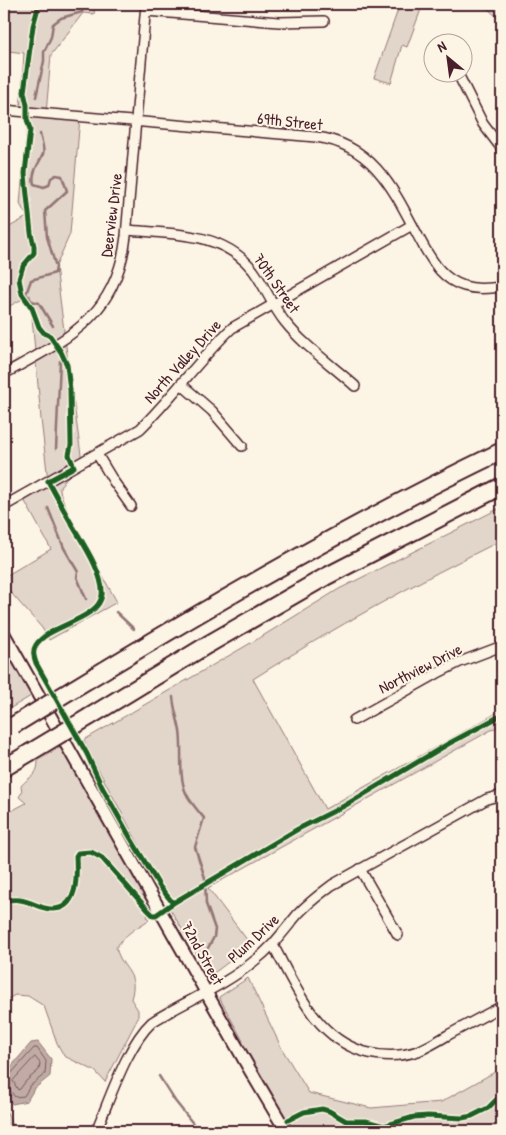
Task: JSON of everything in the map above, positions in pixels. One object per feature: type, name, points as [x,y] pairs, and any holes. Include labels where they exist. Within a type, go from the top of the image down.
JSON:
[{"type":"highway","points":[[9,729],[183,623],[349,529],[502,451]]},
{"type":"highway","points":[[4,768],[215,640],[325,577],[502,486]]},
{"type":"street","points":[[146,7],[279,22],[324,22]]},
{"type":"street","name":"Deerview Drive","points":[[4,374],[73,333],[95,312],[105,299],[118,271],[123,257],[127,230],[146,7]]},
{"type":"street","points":[[462,82],[483,124],[502,149]]},
{"type":"street","name":"69th Street","points":[[4,110],[316,138],[337,142],[361,154],[381,172],[432,260],[445,276],[459,284],[474,288],[502,287]]},
{"type":"street","name":"North Valley Drive","points":[[4,506],[140,429],[219,340],[232,328],[412,225]]},
{"type":"street","name":"70th Street","points":[[127,230],[198,236],[220,244],[242,259],[253,270],[284,321],[293,331],[356,386]]},
{"type":"street","points":[[181,384],[212,411],[242,446]]},
{"type":"street","points":[[97,454],[114,482],[132,506]]},
{"type":"street","name":"72nd Street","points":[[4,634],[263,1094],[286,1131]]},
{"type":"street","name":"Northview Drive","points":[[354,720],[438,673],[460,662],[502,646]]},
{"type":"street","name":"Plum Drive","points":[[96,1131],[132,1046],[142,1031],[161,1016],[235,976],[254,962],[273,945],[298,914],[332,885],[487,799],[502,795]]},
{"type":"street","points":[[360,869],[398,935]]},
{"type":"street","points":[[273,945],[316,1021],[330,1035],[347,1046],[371,1054],[387,1056],[404,1055],[419,1050],[502,1006]]},
{"type":"shaded area","points":[[4,4],[95,4],[94,14],[83,13],[51,55],[46,114],[80,117],[70,234],[56,266],[82,462],[61,485],[61,495],[75,525],[117,602],[49,640],[42,628],[4,585],[4,577],[51,549],[22,496],[48,481],[30,295],[4,309],[4,230],[27,217],[20,204],[28,113],[20,112],[24,53],[9,51],[4,43]]},
{"type":"shaded area","points":[[400,4],[423,4],[407,47],[402,45],[391,83],[374,78]]},
{"type":"shaded area","points":[[482,4],[502,4],[502,21]]},
{"type":"shaded area","points":[[502,507],[502,540],[376,606],[253,679],[325,809],[502,710],[502,724],[208,888],[251,945],[210,976],[170,909],[172,906],[84,740],[261,637],[339,589]]},
{"type":"shaded area","points":[[4,634],[36,693],[4,712]]},
{"type":"shaded area","points":[[61,747],[153,910],[147,916],[149,920],[135,929],[116,948],[122,962],[132,977],[133,990],[131,999],[138,1010],[138,1018],[105,1082],[95,1071],[64,1056],[57,1043],[44,1006],[28,996],[15,995],[4,1001],[4,815],[26,803],[19,797],[22,792],[21,786],[37,770],[38,760]]},
{"type":"shaded area","points":[[248,978],[282,1049],[309,1093],[371,1108],[441,1102],[502,1068],[502,1121],[495,1131],[286,1131],[236,1046],[243,1041],[219,997]]},
{"type":"shaded area","points":[[4,1107],[16,1131],[4,1131]]},
{"type":"water","points":[[38,1042],[51,1059],[50,1076],[34,1089],[27,1101],[12,1104],[4,1089],[4,1075],[31,1043]]},
{"type":"waterway","points":[[36,97],[44,61],[44,52],[51,37],[53,24],[61,18],[82,12],[84,4]]},
{"type":"waterway","points":[[40,134],[43,152],[34,172],[34,184],[44,187],[49,185],[51,178],[56,175],[62,176],[67,191],[45,211],[47,237],[56,267],[55,273],[31,280],[26,294],[32,301],[39,303],[53,326]]},
{"type":"waterway","points":[[56,449],[60,361]]},
{"type":"waterway","points":[[48,508],[64,548],[78,572],[77,577],[86,599]]},
{"type":"waterway","points":[[116,612],[134,629]]},
{"type":"waterway","points":[[173,697],[180,731],[182,779],[186,793],[204,818],[195,847],[205,878],[206,904],[215,929],[214,937],[208,948]]},
{"type":"waterway","points":[[159,1076],[175,1101],[199,1131]]},
{"type":"cycle path","points":[[39,4],[33,26],[24,92],[30,130],[25,173],[34,253],[23,266],[19,279],[22,294],[32,308],[39,327],[50,336],[67,365],[70,390],[71,445],[69,455],[74,467],[48,481],[97,569],[102,587],[102,595],[99,604],[92,611],[42,638],[35,647],[34,656],[36,663],[87,754],[102,787],[130,837],[160,887],[173,903]]},
{"type":"cycle path","points":[[4,901],[24,901],[50,909],[59,908],[66,904],[74,890],[76,882],[76,856],[78,853],[91,852],[102,858],[148,910],[153,915],[156,915],[298,829],[344,806],[448,744],[502,715]]},
{"type":"cycle path","points":[[288,1120],[304,1112],[322,1109],[346,1121],[366,1121],[384,1126],[414,1117],[462,1118],[472,1116],[488,1108],[502,1094]]}]
